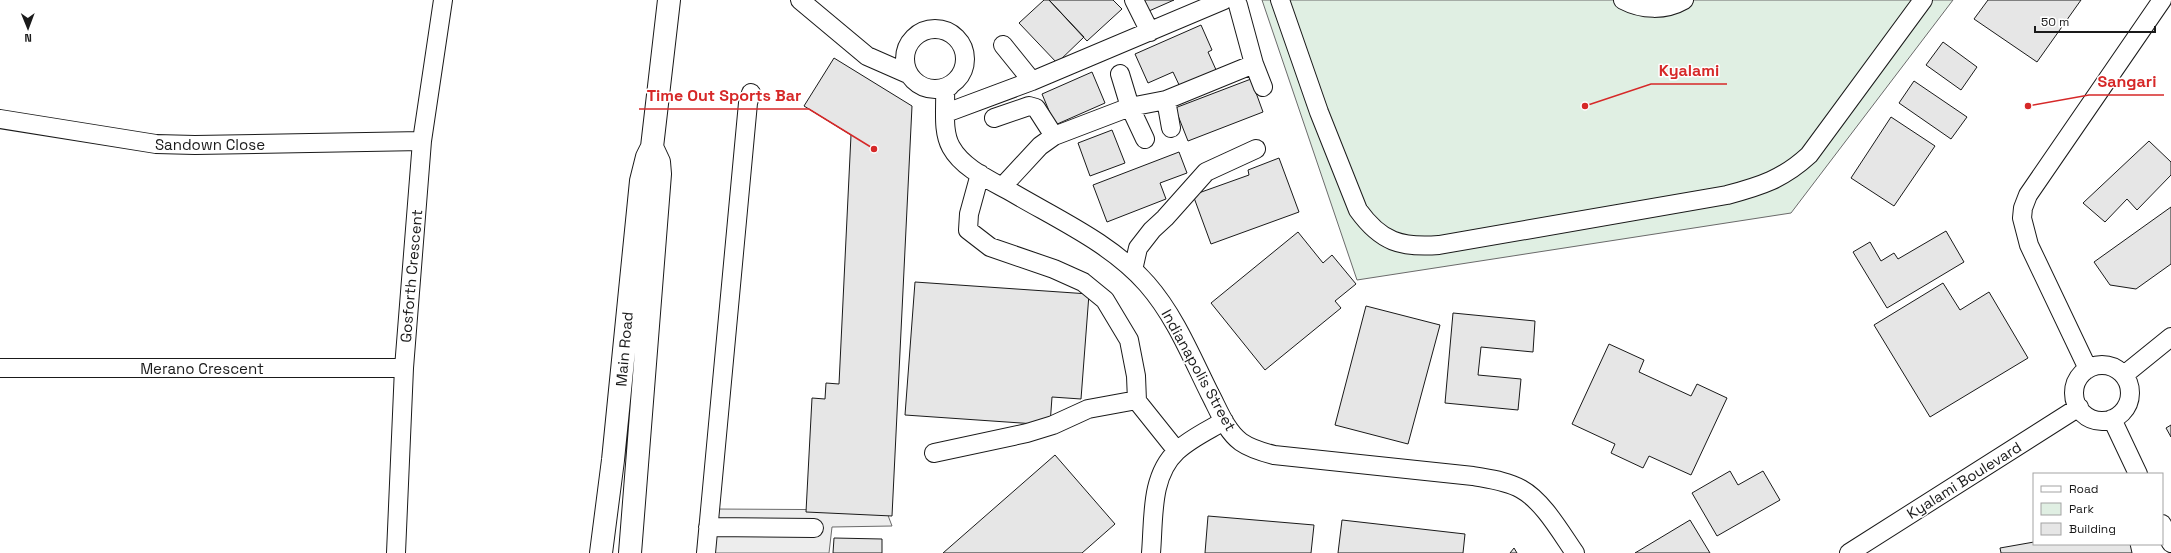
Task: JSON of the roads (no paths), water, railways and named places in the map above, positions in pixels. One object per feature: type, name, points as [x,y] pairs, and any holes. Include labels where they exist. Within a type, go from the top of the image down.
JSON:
[{"type":"main road","name":"Main Road","points":[[601,553],[613,460],[640,181],[645,162],[652,147],[669,0]]},
{"type":"main road","name":"Main Road","points":[[630,553],[660,174],[660,162],[652,147]]},
{"type":"street","name":"Gosforth Crescent","points":[[396,553],[404,368],[422,141],[443,0]]},
{"type":"street","points":[[800,0],[867,56],[908,74]]},
{"type":"street","points":[[1134,0],[1150,32]]},
{"type":"street","points":[[1280,0],[1319,112],[1358,210],[1367,223],[1377,232],[1396,243],[1415,247],[1439,245],[1727,195],[1771,182],[1787,173],[1809,155],[1924,0]]},
{"type":"street","points":[[1623,0],[1632,5],[1649,8],[1663,8],[1684,0]]},
{"type":"street","points":[[2088,369],[2029,245],[2024,230],[2023,208],[2028,195],[2044,170],[2162,0]]},
{"type":"street","points":[[946,113],[1032,81],[1150,32],[1231,2],[1263,87]]},
{"type":"street","points":[[928,30],[947,32],[955,37],[961,44],[965,63],[957,80],[950,86],[931,90],[914,82],[908,74],[904,56],[912,39],[928,30]]},
{"type":"street","points":[[1003,45],[1032,81]]},
{"type":"street","points":[[1002,187],[1040,146],[1054,136],[1130,107],[1166,100],[1254,64]]},
{"type":"street","points":[[1120,74],[1130,107],[1145,139]]},
{"type":"street","name":"Indianapolis Street","points":[[950,86],[945,90],[946,134],[951,147],[959,157],[980,174],[1100,244],[1133,270],[1147,284],[1168,310],[1224,421],[1240,441],[1255,450],[1274,455],[1473,476],[1500,481],[1522,489],[1536,501],[1575,553]]},
{"type":"street","points":[[706,553],[748,103],[751,93]]},
{"type":"street","points":[[1166,100],[1171,128]]},
{"type":"street","points":[[994,118],[1029,106],[1036,108],[1054,136]]},
{"type":"street","name":"Sandown Close","points":[[0,119],[156,144],[196,145],[422,141]]},
{"type":"street","points":[[1133,270],[1138,248],[1152,230],[1165,218],[1206,172],[1256,149]]},
{"type":"street","points":[[980,174],[969,214],[968,230],[990,247],[1054,268],[1083,282],[1105,300],[1129,340],[1136,376],[1137,400],[1177,451]]},
{"type":"street","points":[[2124,375],[2171,337]]},
{"type":"street","points":[[2103,365],[2118,369],[2124,375],[2130,388],[2128,404],[2119,416],[2112,419],[2093,419],[2078,407],[2075,386],[2078,379],[2088,369],[2103,365]]},
{"type":"street","name":"Merano Crescent","points":[[0,368],[404,368]]},
{"type":"street","points":[[934,453],[1027,434],[1088,410],[1137,400]]},
{"type":"street","name":"Kyalami Boulevard","points":[[1850,553],[2078,407]]},
{"type":"street","points":[[2112,419],[2138,473]]},
{"type":"street","points":[[1151,553],[1156,493],[1159,477],[1177,451],[1193,439],[1224,421]]},
{"type":"street","points":[[2163,526],[2171,543]]},
{"type":"street","points":[[708,527],[814,528]]},
{"type":"place","name":"Kyalami","points":[[1585,106]]},
{"type":"place","name":"Sangari","points":[[2028,106]]},
{"type":"place","name":"Time Out Sports Bar","points":[[874,149]]}]
